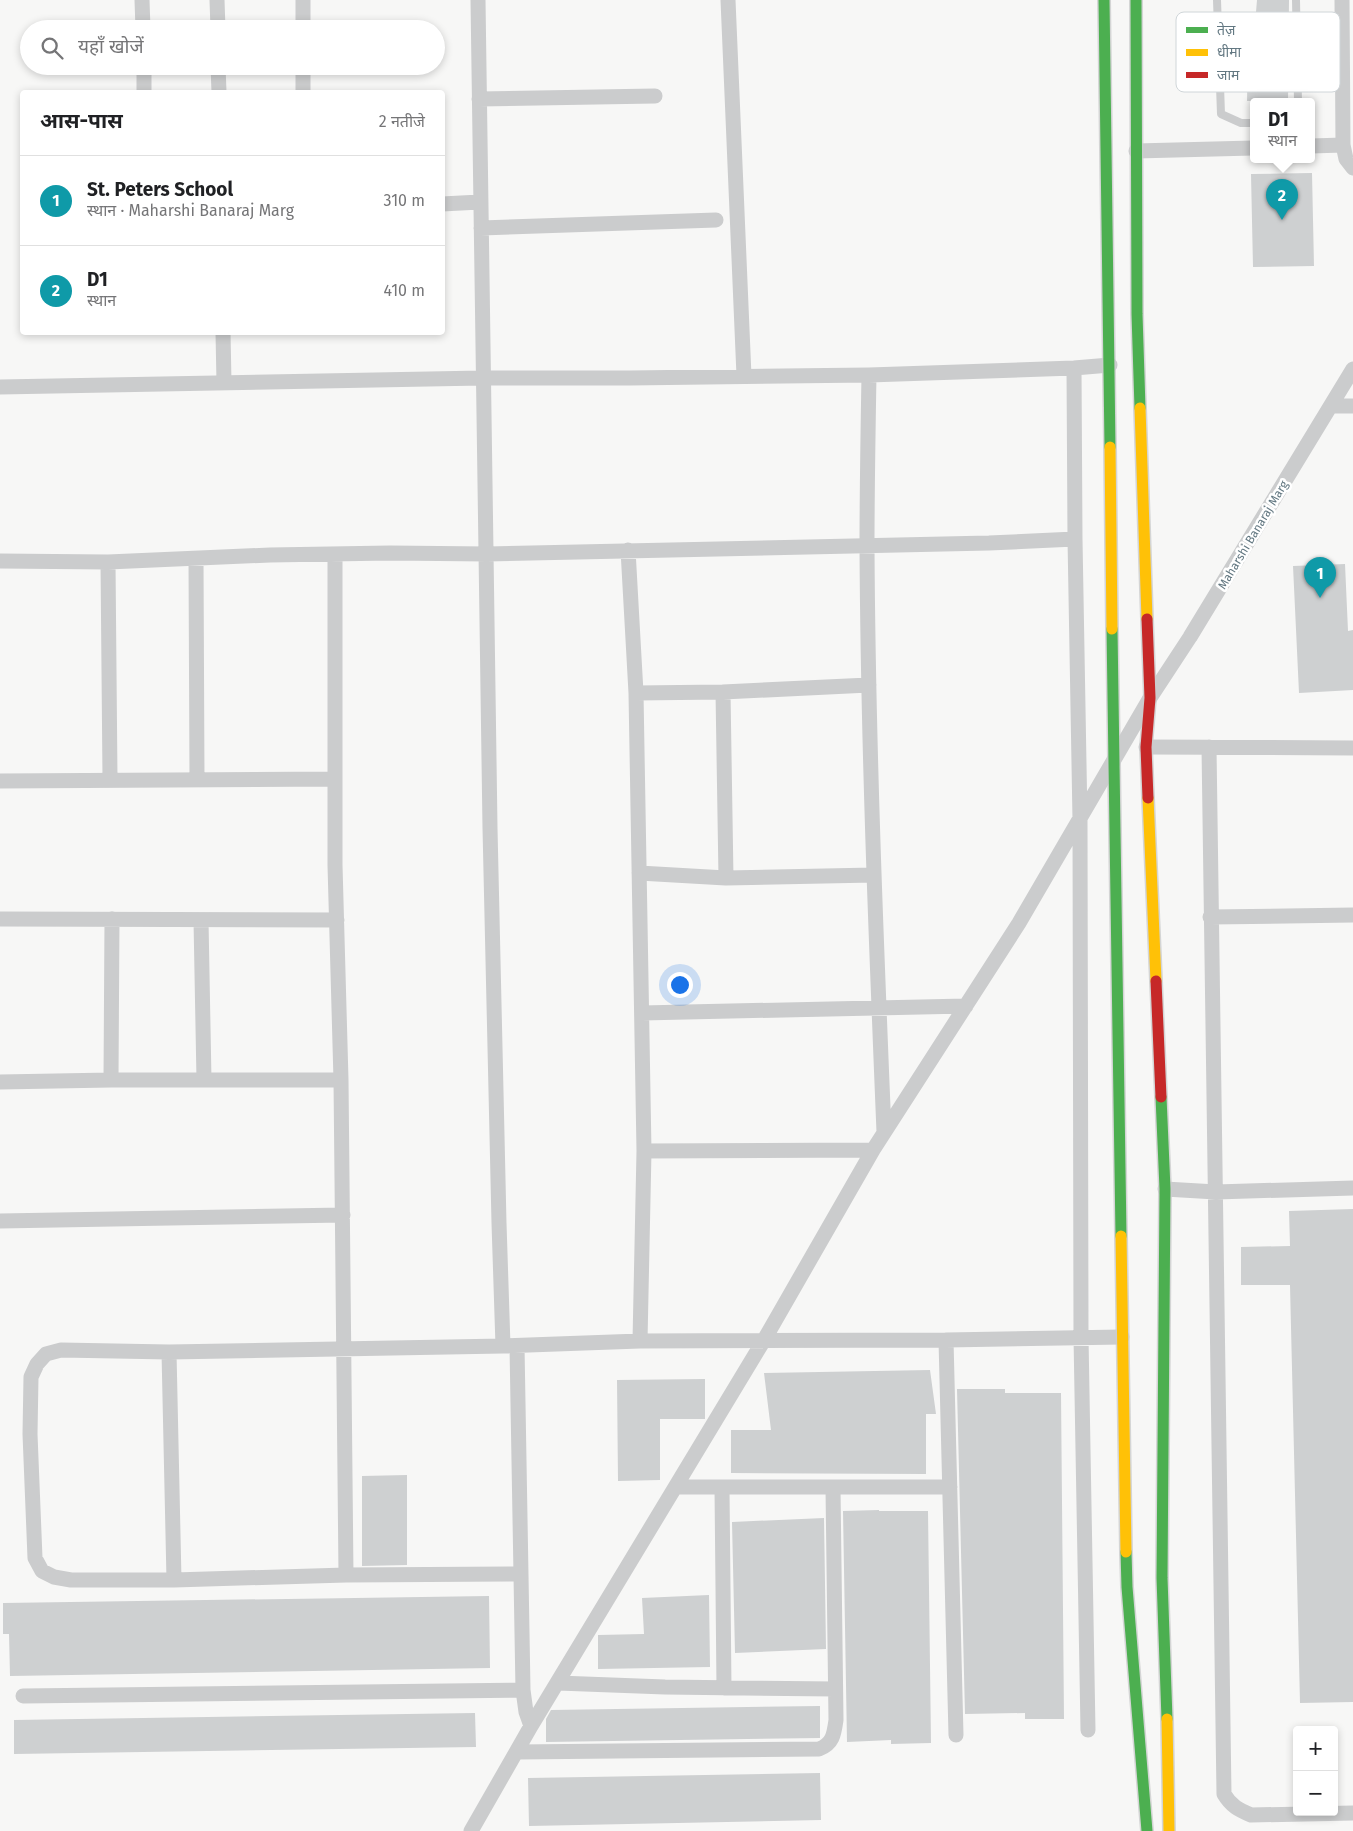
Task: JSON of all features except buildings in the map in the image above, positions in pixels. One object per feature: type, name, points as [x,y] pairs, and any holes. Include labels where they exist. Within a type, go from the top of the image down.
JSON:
[{"type":"street","points":[[142,0],[143,20]]},
{"type":"street","points":[[217,0],[218,20]]},
{"type":"street","points":[[303,0],[303,20]]},
{"type":"street","points":[[478,0],[482,378],[487,554],[490,828],[498,1223],[510,1346],[523,1690],[526,1712],[531,1726]]},
{"type":"street","points":[[728,0],[744,376]]},
{"type":"street","points":[[1104,0],[1107,313],[1110,365],[1110,536],[1127,1587],[1147,1831]]},
{"type":"street","points":[[1136,0],[1137,314],[1150,698],[1146,747],[1165,1189],[1162,1578],[1169,1774],[1169,1831]]},
{"type":"street","points":[[1342,0],[1348,52],[1343,146],[1346,160],[1353,168]]},
{"type":"street","points":[[144,75],[144,90]]},
{"type":"street","points":[[218,75],[219,90]]},
{"type":"street","points":[[303,75],[303,90]]},
{"type":"street","points":[[479,99],[655,96]]},
{"type":"street","points":[[1315,146],[1343,146]]},
{"type":"street","points":[[1136,151],[1250,148]]},
{"type":"street","points":[[445,204],[480,202]]},
{"type":"street","points":[[481,228],[716,220]]},
{"type":"street","points":[[223,335],[224,383]]},
{"type":"street","points":[[0,387],[482,378],[630,378],[869,374],[1074,368],[1110,365]]},
{"type":"street","points":[[1074,368],[1074,539],[1080,820],[1081,1337],[1088,1730]]},
{"type":"street","name":"Maharshi Banaraj Marg","points":[[470,1831],[531,1726],[764,1340],[873,1150],[1020,923],[1150,698],[1190,637],[1353,369]]},
{"type":"street","points":[[869,374],[867,545],[869,685],[884,1132]]},
{"type":"street","points":[[1331,406],[1353,406]]},
{"type":"street","points":[[0,561],[108,562],[335,554],[487,554],[989,543],[1074,539]]},
{"type":"street","points":[[628,550],[636,693],[642,1013],[644,1151],[640,1341]]},
{"type":"street","points":[[335,554],[335,779],[345,1349],[346,1575]]},
{"type":"street","points":[[196,558],[196,780]]},
{"type":"street","points":[[108,562],[110,779]]},
{"type":"street","points":[[636,693],[723,692],[869,685]]},
{"type":"street","points":[[723,692],[726,878]]},
{"type":"street","points":[[1146,747],[1353,748]]},
{"type":"street","points":[[1209,747],[1224,1794],[1229,1804],[1251,1815],[1353,1813]]},
{"type":"street","points":[[0,781],[335,779]]},
{"type":"street","points":[[639,873],[726,878],[874,875]]},
{"type":"street","points":[[1210,917],[1353,915]]},
{"type":"street","points":[[0,919],[337,920]]},
{"type":"street","points":[[111,1080],[112,919]]},
{"type":"street","points":[[201,920],[204,1080]]},
{"type":"street","points":[[642,1013],[966,1006]]},
{"type":"street","points":[[0,1082],[341,1080]]},
{"type":"street","points":[[644,1151],[873,1150]]},
{"type":"street","points":[[1165,1189],[1216,1192],[1353,1188]]},
{"type":"street","points":[[0,1221],[343,1216]]},
{"type":"street","points":[[520,1574],[346,1575],[174,1580],[71,1580],[54,1577],[42,1571],[36,1558],[30,1434],[31,1377],[37,1364],[46,1354],[61,1350],[169,1352],[510,1346],[640,1341],[946,1340],[1122,1337]]},
{"type":"street","points":[[946,1340],[956,1735]]},
{"type":"street","points":[[169,1352],[174,1580]]},
{"type":"street","points":[[676,1487],[950,1487]]},
{"type":"street","points":[[722,1488],[724,1688]]},
{"type":"street","points":[[517,1752],[819,1749],[826,1746],[834,1735],[836,1720],[834,1689],[833,1488]]},
{"type":"street","points":[[558,1683],[617,1686],[834,1689]]},
{"type":"street","points":[[23,1696],[523,1690]]},
{"type":"lane","points":[[1220,92],[1221,114],[1241,123],[1250,123]]},
{"type":"traffic: fast","points":[[1104,0],[1110,447]]},
{"type":"traffic: fast","points":[[1136,0],[1137,314],[1140,408]]},
{"type":"traffic: fast","points":[[1112,629],[1121,1236]]},
{"type":"traffic: fast","points":[[1161,1097],[1165,1189],[1162,1578],[1167,1719]]},
{"type":"traffic: fast","points":[[1126,1552],[1127,1587],[1147,1831]]},
{"type":"traffic: slow","points":[[1140,408],[1147,619]]},
{"type":"traffic: slow","points":[[1110,447],[1112,629]]},
{"type":"traffic: slow","points":[[1148,798],[1156,981]]},
{"type":"traffic: slow","points":[[1121,1236],[1126,1552]]},
{"type":"traffic: slow","points":[[1167,1719],[1169,1831]]},
{"type":"traffic: jam","points":[[1147,619],[1150,698],[1146,747],[1148,798]]},
{"type":"traffic: jam","points":[[1156,981],[1161,1097]]},
{"type":"place","name":"D1","points":[[1282,220]]},
{"type":"place","name":"St. Peters School","points":[[1320,598]]}]
